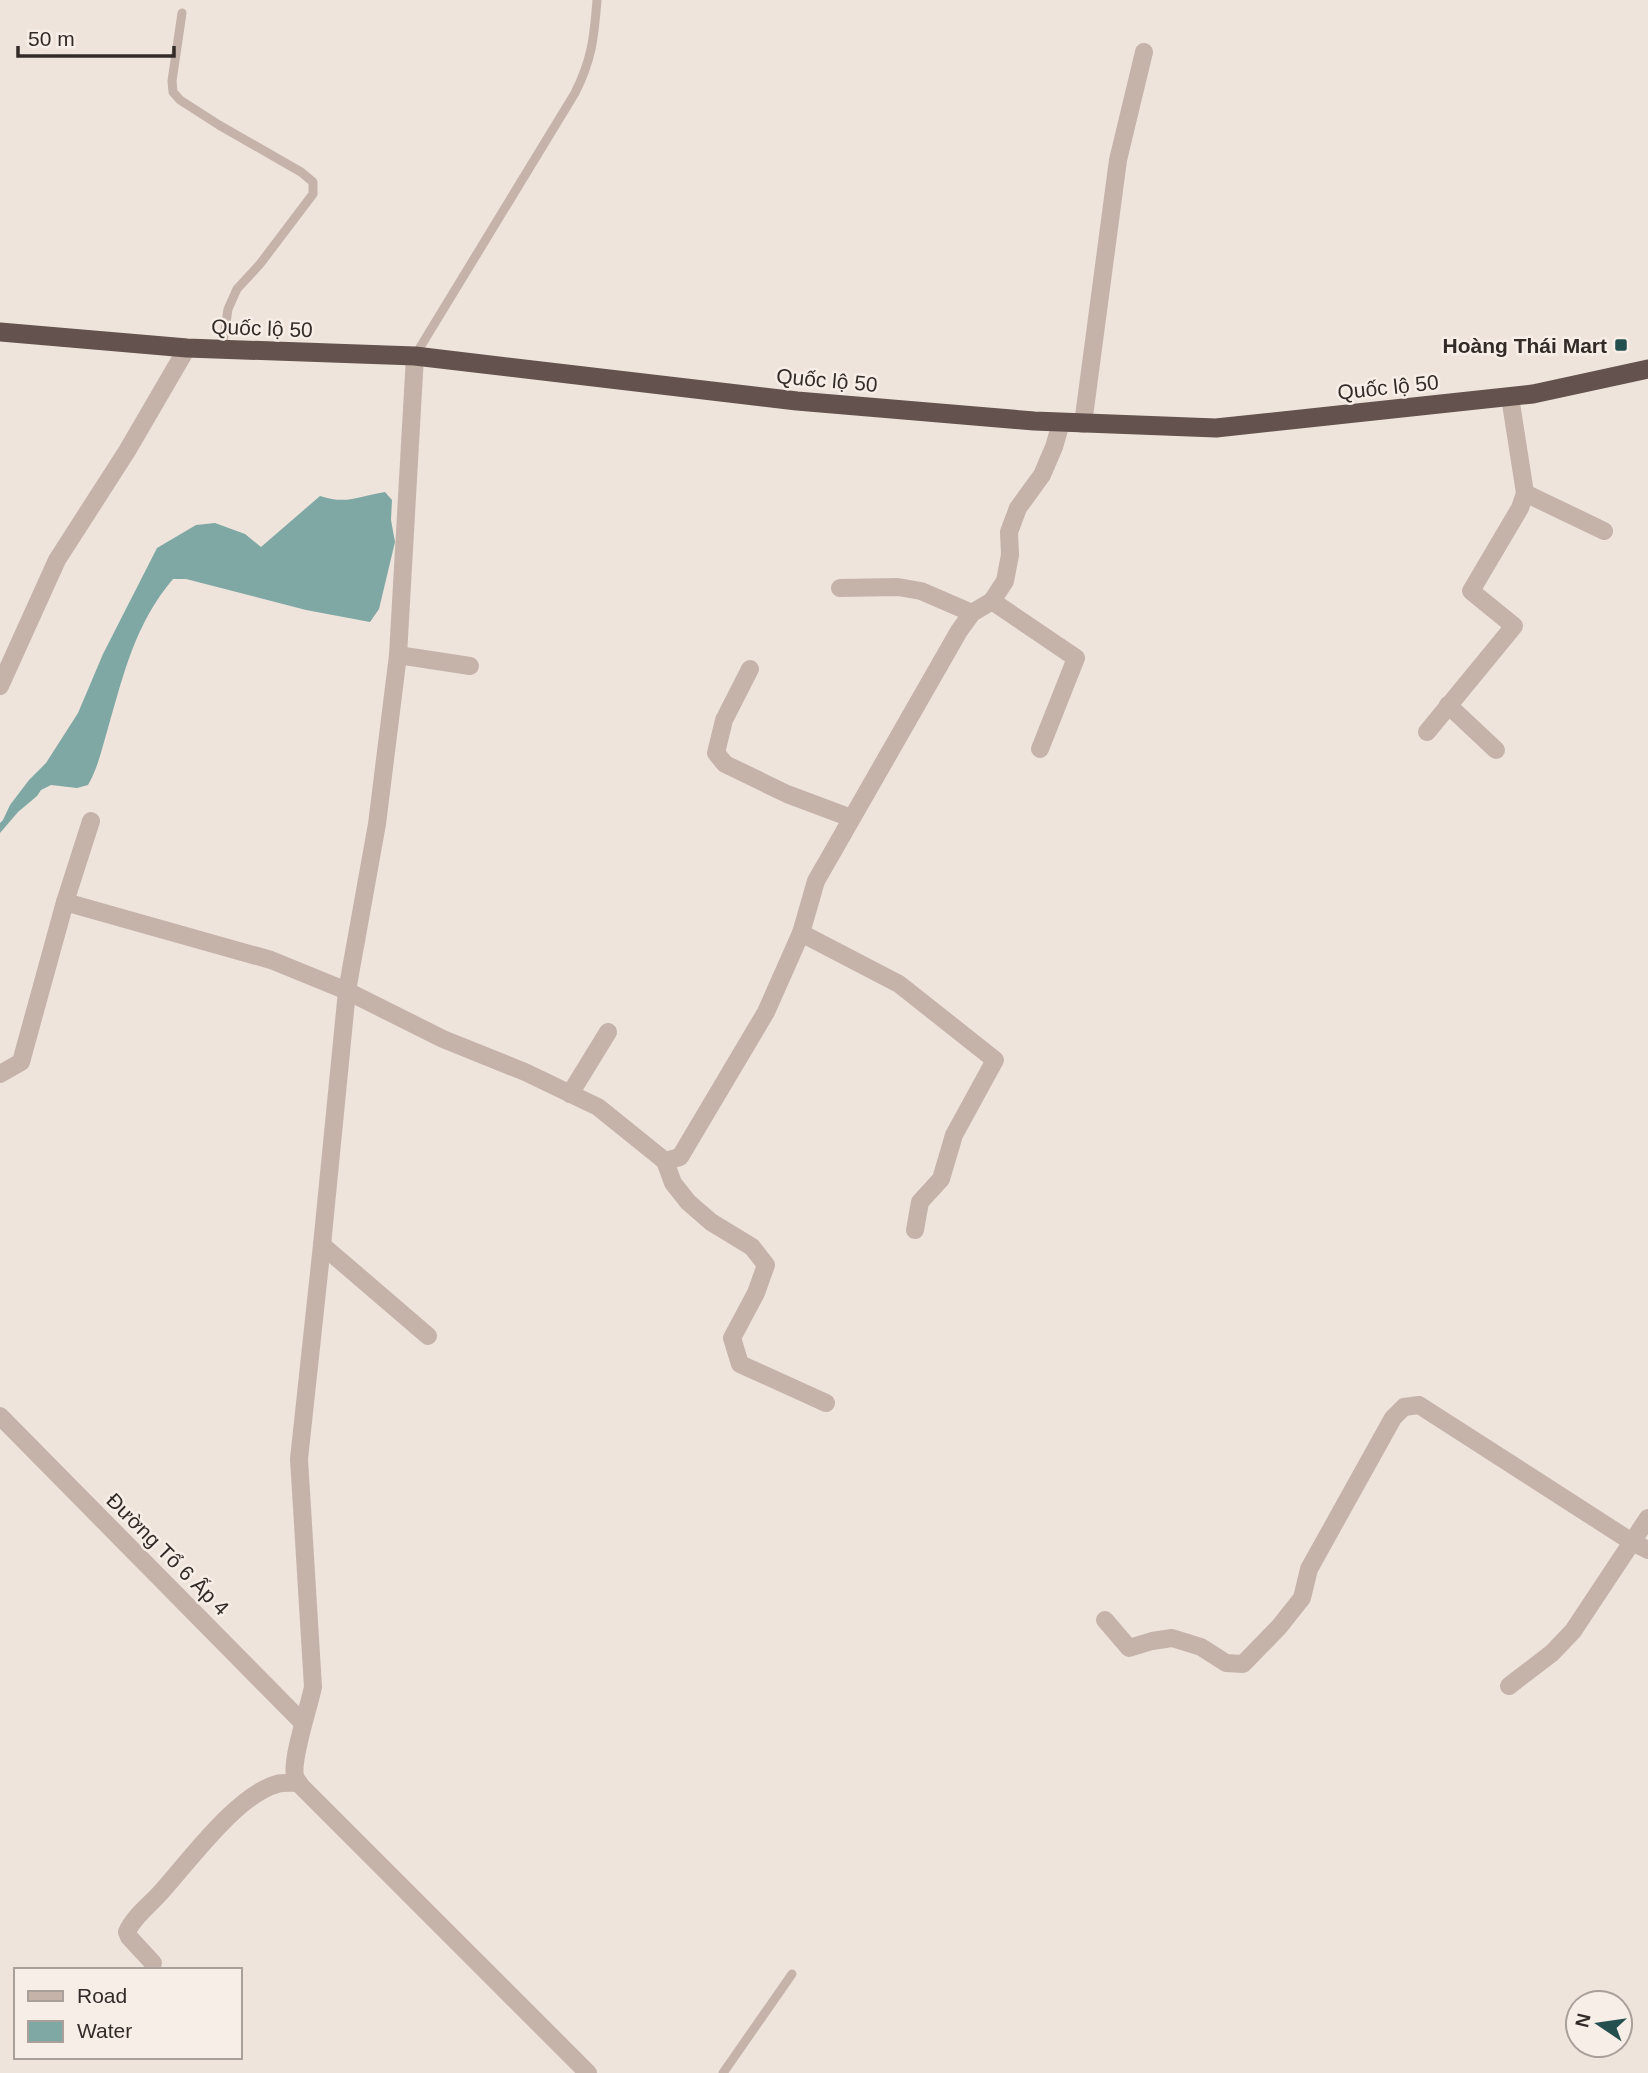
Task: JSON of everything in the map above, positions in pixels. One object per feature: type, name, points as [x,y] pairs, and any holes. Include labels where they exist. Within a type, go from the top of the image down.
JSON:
[{"type":"highway","name":"Quốc lộ 50","points":[[0,332],[187,348],[415,356],[797,401],[1061,423],[1216,428],[1532,394],[1648,369]]},
{"type":"street","points":[[1083,424],[1118,160],[1143,52]]},
{"type":"street","points":[[0,686],[57,560],[127,451],[187,348]]},
{"type":"street","points":[[415,356],[398,655],[377,824],[347,991],[299,1459],[313,1687],[303,1723],[295,1776],[588,2073]]},
{"type":"street","points":[[1427,732],[1514,626],[1471,591],[1520,508],[1525,494],[1510,397]]},
{"type":"street","points":[[665,1161],[680,1157],[766,1012],[801,933],[816,881],[959,631],[972,613],[992,601],[1005,581],[1010,555],[1009,532],[1018,508],[1042,475],[1055,447],[1061,423]]},
{"type":"street","points":[[1525,494],[1604,531]]},
{"type":"street","points":[[840,588],[898,587],[921,591],[972,613]]},
{"type":"street","points":[[992,601],[1076,658],[1040,749]]},
{"type":"street","points":[[398,655],[470,666]]},
{"type":"street","points":[[750,669],[724,720],[716,754],[725,764],[788,794],[851,818]]},
{"type":"street","points":[[1448,705],[1496,750]]},
{"type":"street","points":[[0,1074],[21,1062],[65,902],[91,821]]},
{"type":"street","points":[[65,902],[271,960],[347,991],[443,1039],[525,1072],[598,1107],[665,1161],[673,1184],[688,1202],[711,1222],[752,1247],[766,1265],[732,1338],[740,1364],[826,1403]]},
{"type":"street","points":[[801,933],[899,984],[995,1060],[954,1135],[941,1179],[920,1202],[915,1230]]},
{"type":"street","points":[[570,1094],[608,1032]]},
{"type":"street","points":[[322,1245],[428,1336]]},
{"type":"street","points":[[1105,1620],[1129,1648],[1172,1638],[1201,1647],[1226,1663],[1243,1664],[1279,1627],[1302,1598],[1309,1569],[1322,1544],[1393,1418],[1404,1407],[1419,1405],[1640,1546]]},
{"type":"street","name":"Đường Tổ 6 Ấp 4","points":[[0,1416],[303,1723]]},
{"type":"street","points":[[1509,1686],[1552,1653],[1573,1631],[1640,1546],[1648,1518]]},
{"type":"street","points":[[153,1963],[130,1937],[127,1932],[130,1925],[207,1838],[242,1805],[278,1783],[299,1783]]},
{"type":"lane","points":[[415,356],[581,81],[587,69],[594,36],[597,0]]},
{"type":"lane","points":[[183,13],[172,81],[173,92],[180,100],[219,125],[301,172],[313,182],[314,187],[313,194],[260,264],[237,289],[231,301],[222,349]]},
{"type":"lane","points":[[723,2073],[792,1974]]},
{"type":"water","points":[[385,492],[392,500],[391,520],[395,542],[379,609],[370,622],[306,610],[186,579],[173,579],[149,614],[132,650],[100,758],[88,785],[77,788],[51,785],[41,790],[0,833],[0,823],[10,805],[46,763],[78,713],[103,654],[157,548],[196,525],[215,523],[245,534],[261,547],[320,496],[346,500]]},
{"type":"place","name":"Hoàng Thái Mart","points":[[1621,345]]}]
